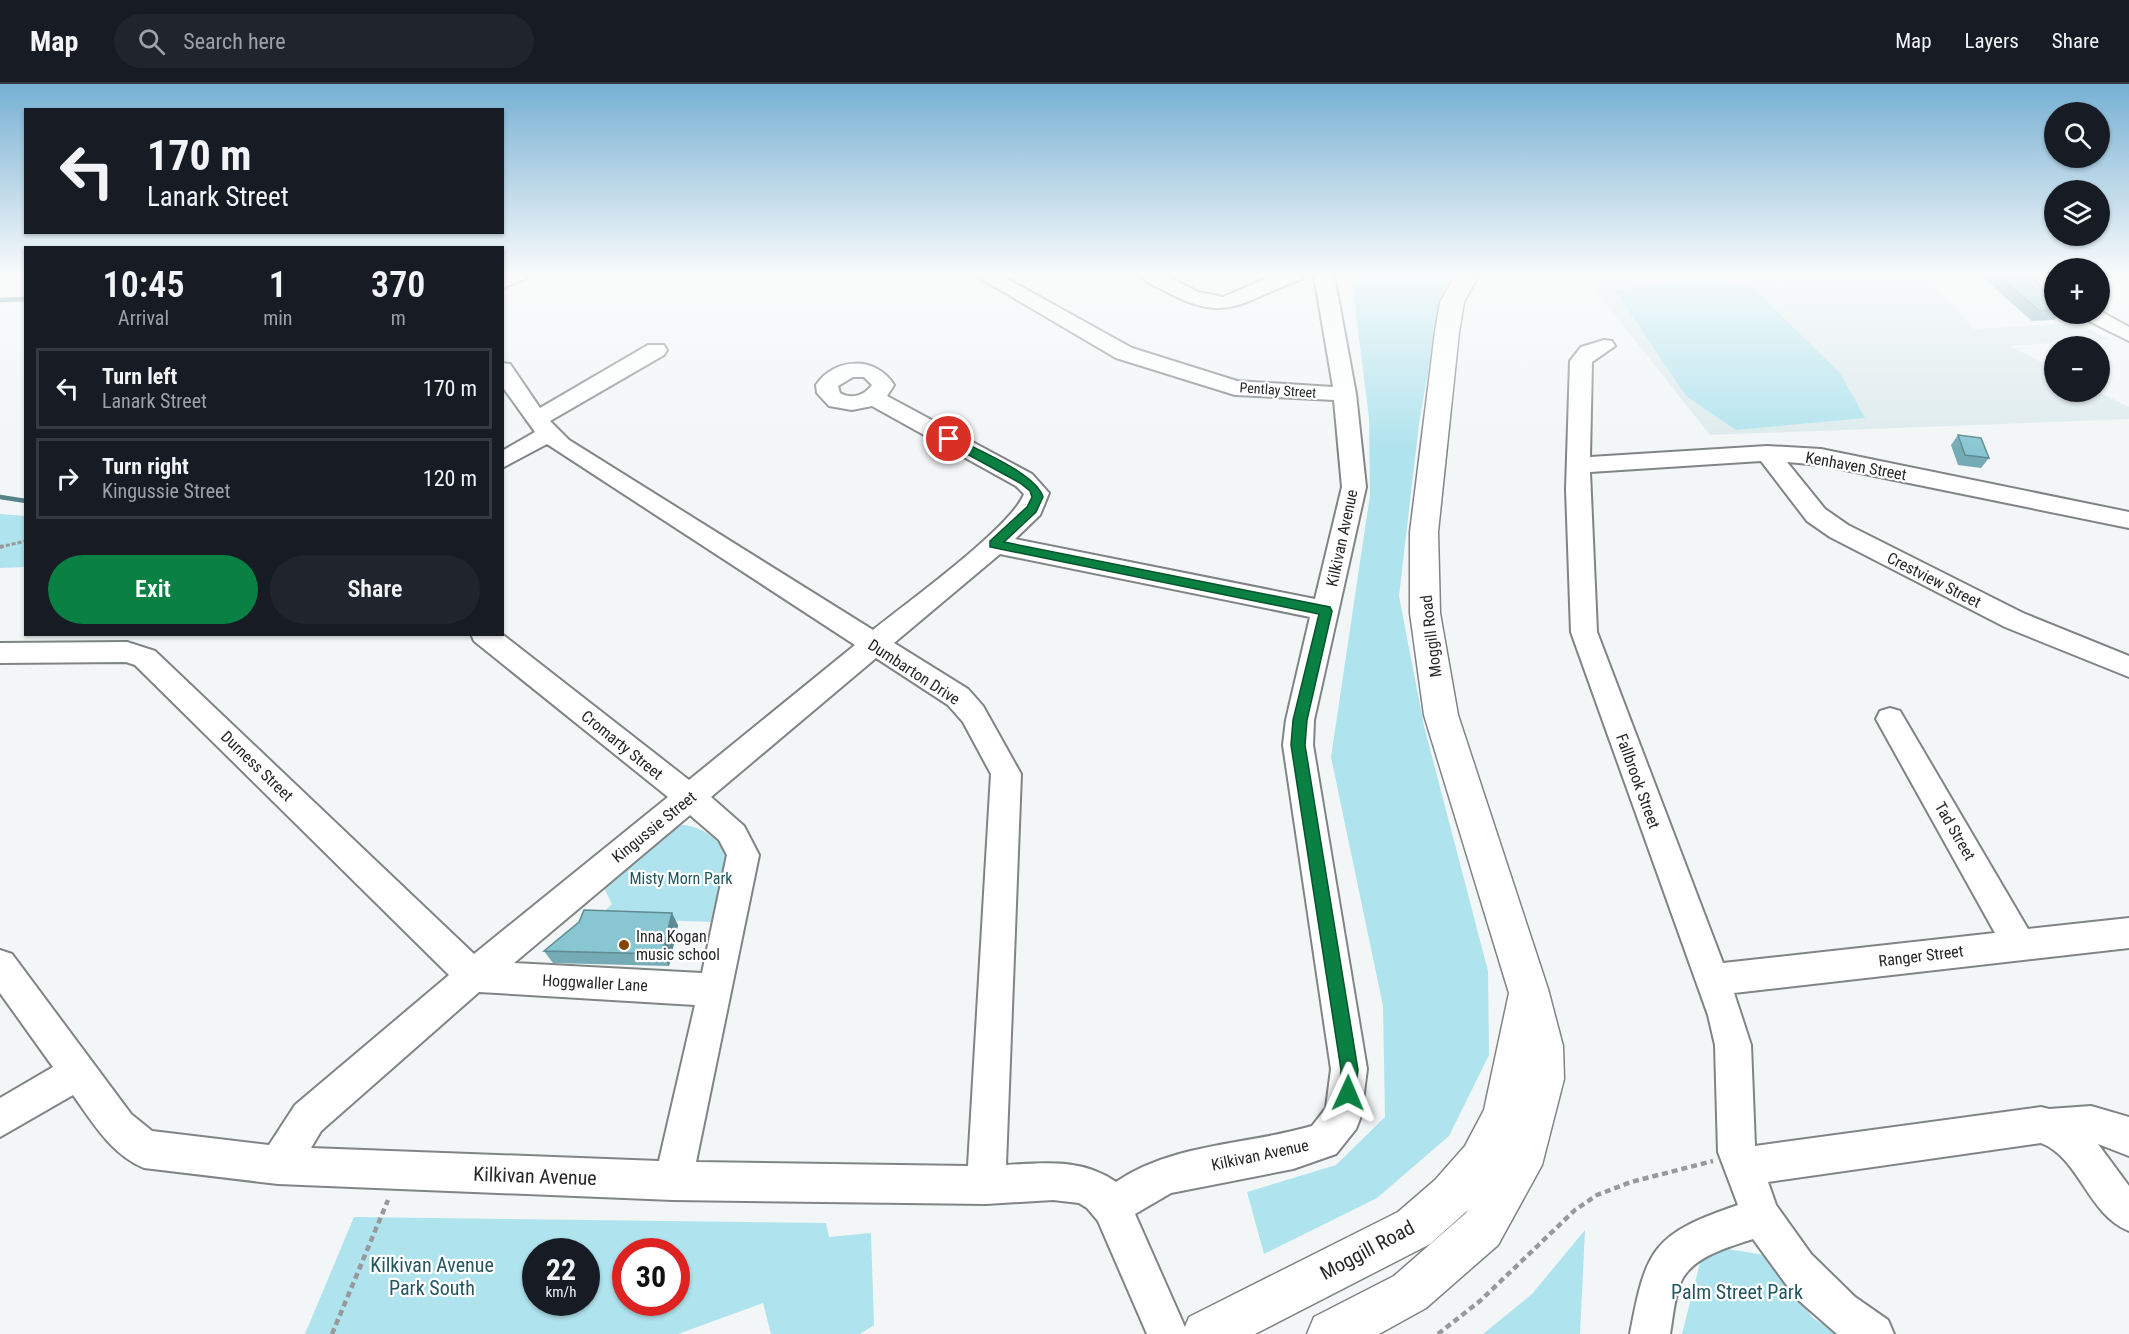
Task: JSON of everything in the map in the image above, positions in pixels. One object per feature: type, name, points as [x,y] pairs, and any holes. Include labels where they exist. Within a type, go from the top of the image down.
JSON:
[{"type":"main road","name":"Moggill Road","points":[[1331,1334],[1410,1292],[1482,1229],[1520,1165],[1543,1079],[1543,1046],[1528,989],[1441,715],[1425,613],[1424,532],[1447,333]]},
{"type":"main road","name":"Moggill Road","points":[[1206,1334],[1414,1228],[1451,1196],[1480,1161],[1504,1116],[1528,989]]},
{"type":"street","name":"Pentlay Street","points":[[1089,333],[1124,353],[1235,388],[1345,394]]},
{"type":"street","name":"Kilkivan Avenue","points":[[1112,1207],[1144,1185],[1170,1174],[1293,1150],[1323,1141],[1343,1116],[1349,1070],[1298,745],[1300,720],[1354,487],[1345,394],[1334,333]]},
{"type":"street","name":"Fallbrook Street","points":[[1604,346],[1589,352],[1581,361],[1578,465],[1584,632],[1674,882],[1714,980],[1733,1045],[1737,1152],[1729,1164],[1781,1250],[1838,1310],[1874,1334]]},
{"type":"street","points":[[504,459],[542,427],[656,350]]},
{"type":"street","name":"Dumbarton Drive","points":[[504,372],[542,427],[561,445],[958,697],[973,714],[1006,774],[986,1185]]},
{"type":"street","name":"Kingussie Street","points":[[278,1165],[293,1138],[308,1118],[473,976],[995,544],[1031,509],[1037,497],[1035,490],[1024,480],[874,398]]},
{"type":"street","name":"Kenhaven Street","points":[[1578,465],[1767,453],[1821,457],[2129,520]]},
{"type":"street","name":"Crestview Street","points":[[1767,453],[1816,515],[1839,531],[2014,620],[2129,667]]},
{"type":"street","points":[[995,544],[1326,611]]},
{"type":"street","name":"Cromarty Street","points":[[486,636],[735,835],[742,855],[716,990],[673,1181]]},
{"type":"street","name":"Durness Street","points":[[0,653],[127,652],[145,658],[473,976]]},
{"type":"street","name":"Tad Street","points":[[1890,719],[2019,944]]},
{"type":"street","name":"Ranger Street","points":[[1714,980],[2129,933]]},
{"type":"street","name":"Kilkivan Avenue","points":[[0,965],[118,1127],[144,1149],[278,1165],[673,1181],[986,1185],[1053,1181],[1083,1184],[1101,1194],[1112,1207],[1168,1334]]},
{"type":"street","name":"Hoggwaller Lane","points":[[473,976],[716,990]]},
{"type":"street","points":[[0,1119],[78,1072]]},
{"type":"street","points":[[1729,1164],[2041,1125],[2051,1127],[2100,1125],[2129,1137]]},
{"type":"street","points":[[2051,1127],[2063,1133],[2086,1159],[2106,1191],[2129,1212]]},
{"type":"street","points":[[1650,1334],[1665,1270],[1689,1245],[1718,1231],[1762,1217]]},
{"type":"path","points":[[0,547],[24,541]]},
{"type":"path","points":[[1438,1334],[1480,1300],[1575,1210],[1597,1195],[1631,1182],[1729,1164]]},
{"type":"path","points":[[332,1334],[388,1200]]},
{"type":"shaded area","points":[[1629,333],[2097,333],[2102,336],[2044,336],[2044,344],[2010,346],[2044,363],[2044,402],[2110,402],[2110,398],[2129,407],[2129,419],[1710,435]]},
{"type":"green space","points":[[1358,333],[1434,333],[1419,424],[1399,596],[1424,726],[1488,971],[1489,1055],[1449,1136],[1377,1198],[1264,1254],[1247,1192],[1336,1165],[1385,1117],[1383,1006],[1331,757],[1370,495],[1369,418]]},
{"type":"green space","points":[[1644,333],[1799,333],[1840,373],[1865,418],[1736,430],[1686,396]]},
{"type":"green space","points":[[0,514],[24,516],[24,567],[0,568]]},
{"type":"green space","name":"Misty Morn Park","points":[[682,825],[708,834],[729,853],[715,922],[597,918],[612,904],[604,888],[672,829]]},
{"type":"green space","name":"Kilkivan Avenue Park South","points":[[354,1217],[826,1223],[829,1237],[871,1233],[874,1325],[860,1334],[771,1334],[763,1303],[678,1334],[305,1334]]},
{"type":"green space","points":[[1585,1230],[1580,1334],[1483,1334],[1532,1294]]},
{"type":"green space","name":"Palm Street Park","points":[[1721,1248],[1765,1255],[1813,1318],[1838,1334],[1682,1334],[1700,1263]]},
{"type":"building","points":[[1958,435],[1981,438],[1989,458],[1965,455]]},
{"type":"building","name":"Inna Kogan music school","points":[[584,910],[672,913],[662,954],[544,951],[579,922]]},
{"type":"waterway","points":[[0,497],[24,501]]},
{"type":"place","name":"Inna Kogan music school","points":[[624,945]]},
{"type":"route","points":[[949,439],[1024,480],[1035,490],[1037,497],[1031,509],[995,544],[1326,611],[1300,720],[1298,745],[1349,1070],[1348,1093]]}]
